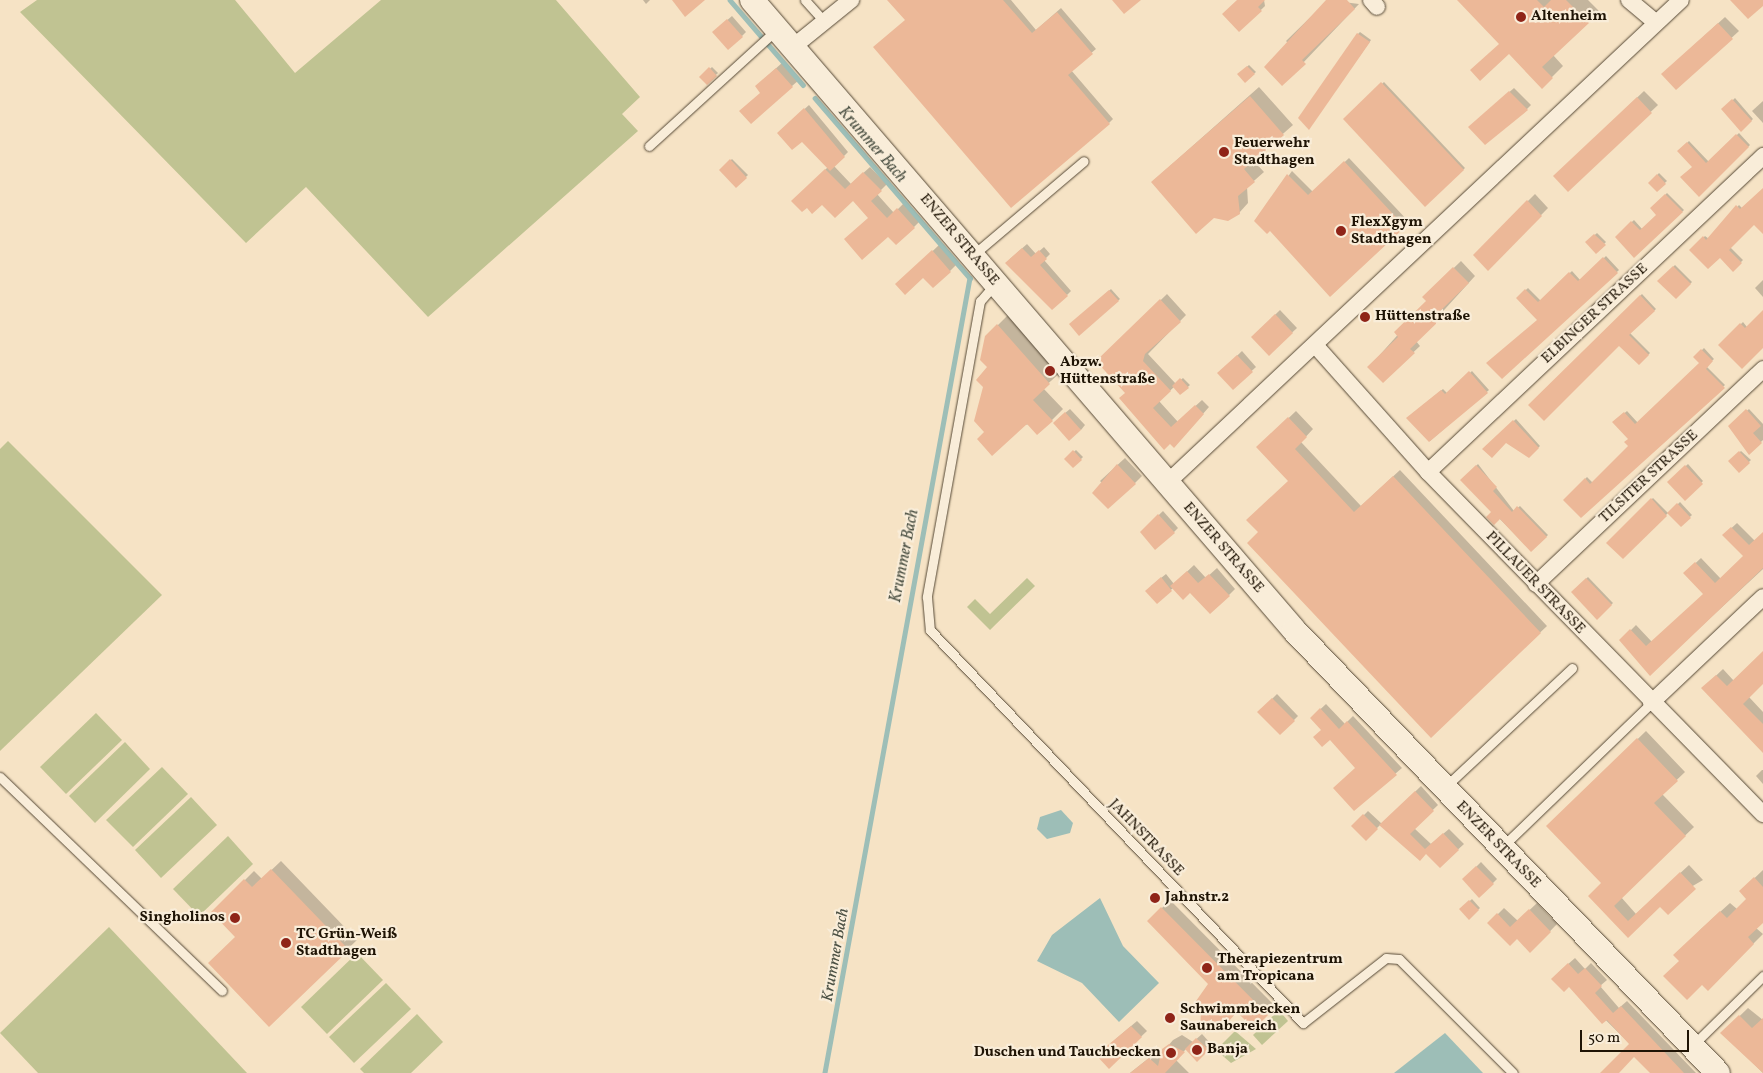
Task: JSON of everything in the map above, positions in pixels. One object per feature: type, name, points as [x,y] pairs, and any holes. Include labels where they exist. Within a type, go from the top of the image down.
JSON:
[{"type":"main road","name":"ENZER STRASSE","points":[[752,0],[769,36],[794,47],[995,284],[1324,664],[1718,1073]]},
{"type":"street","points":[[794,47],[850,0]]},
{"type":"street","points":[[1630,0],[1656,23]]},
{"type":"street","points":[[1167,483],[1681,0]]},
{"type":"street","name":"ELBINGER STRASSE","points":[[1428,472],[1763,156]]},
{"type":"street","name":"PILLAUER STRASSE","points":[[1314,345],[1428,472],[1651,703],[1763,814]]},
{"type":"street","name":"TILSITER STRASSE","points":[[1536,584],[1763,369]]},
{"type":"street","points":[[1651,703],[1763,597]]},
{"type":"lane","points":[[805,0],[824,21]]},
{"type":"lane","points":[[649,146],[769,36]]},
{"type":"lane","points":[[972,255],[1084,161]]},
{"type":"lane","name":"JAHNSTRASSE","points":[[995,284],[980,301],[926,616],[930,630],[1303,1023],[1386,958],[1399,959],[1513,1073]]},
{"type":"lane","points":[[1444,788],[1572,668]]},
{"type":"lane","points":[[1501,848],[1651,703]]},
{"type":"lane","points":[[0,777],[222,991]]},
{"type":"lane","points":[[1692,1046],[1763,976]]},
{"type":"green space","points":[[37,0],[235,0],[295,73],[381,0],[556,0],[640,97],[622,114],[638,131],[428,317],[306,187],[246,243],[20,12]]},
{"type":"green space","points":[[8,441],[162,595],[0,751],[0,449]]},
{"type":"green space","points":[[1027,578],[1035,586],[990,630],[967,607],[975,599],[990,614]]},
{"type":"green space","points":[[96,713],[122,740],[66,794],[40,767]]},
{"type":"green space","points":[[125,742],[150,769],[95,823],[69,796]]},
{"type":"green space","points":[[162,767],[188,794],[133,847],[106,820]]},
{"type":"green space","points":[[191,797],[217,825],[161,878],[135,850]]},
{"type":"green space","points":[[228,836],[253,864],[199,916],[173,889]]},
{"type":"green space","points":[[109,927],[247,1073],[38,1073],[0,1033]]},
{"type":"green space","points":[[357,953],[383,980],[327,1034],[301,1007]]},
{"type":"green space","points":[[386,983],[411,1009],[354,1063],[329,1037]]},
{"type":"green space","points":[[1279,1010],[1288,1021],[1262,1045],[1253,1035]]},
{"type":"green space","points":[[417,1014],[443,1042],[411,1073],[364,1073],[360,1069]]},
{"type":"green space","points":[[1235,1031],[1256,1049],[1231,1063],[1216,1050]]},
{"type":"water","points":[[1061,810],[1073,823],[1070,833],[1047,839],[1037,829],[1040,817]]},
{"type":"water","points":[[1100,898],[1123,946],[1159,983],[1119,1022],[1082,983],[1037,961],[1052,935]]},
{"type":"water","points":[[1445,1033],[1483,1073],[1394,1073]]},
{"type":"building","points":[[672,0],[705,0],[685,17]]},
{"type":"building","points":[[887,0],[1003,0],[1032,33],[1057,12],[1093,54],[1068,75],[1110,124],[1011,208],[873,47],[905,20]]},
{"type":"building","points":[[1112,0],[1141,0],[1124,14]]},
{"type":"building","points":[[1237,0],[1265,0],[1258,7],[1262,11],[1239,32],[1222,14]]},
{"type":"building","points":[[1326,0],[1347,0],[1355,9],[1302,60],[1306,64],[1282,86],[1264,67]]},
{"type":"building","points":[[1457,0],[1537,0],[1544,7],[1551,0],[1566,0],[1589,23],[1542,67],[1553,78],[1542,89],[1509,54],[1480,81],[1470,70],[1499,44]]},
{"type":"building","points":[[1730,0],[1763,0],[1763,6],[1748,19]]},
{"type":"building","points":[[727,19],[743,37],[728,50],[712,32]]},
{"type":"building","points":[[1718,23],[1733,39],[1676,90],[1661,74]]},
{"type":"building","points":[[1357,33],[1370,42],[1309,130],[1298,118]]},
{"type":"building","points":[[1247,66],[1255,74],[1245,83],[1237,74]]},
{"type":"building","points":[[709,67],[717,76],[707,85],[699,77]]},
{"type":"building","points":[[776,68],[793,87],[751,124],[739,111],[760,93],[755,86]]},
{"type":"building","points":[[1381,82],[1464,170],[1425,207],[1343,119]]},
{"type":"building","points":[[1509,91],[1528,110],[1485,145],[1468,127]]},
{"type":"building","name":"Feuerwehr Stadthagen","points":[[1250,96],[1284,135],[1244,169],[1255,182],[1238,196],[1240,214],[1228,221],[1214,218],[1196,234],[1151,182]]},
{"type":"building","points":[[1637,97],[1652,113],[1568,192],[1553,176]]},
{"type":"building","points":[[1732,99],[1752,121],[1741,132],[1721,109]]},
{"type":"building","points":[[804,108],[845,157],[830,171],[802,142],[792,150],[777,133]]},
{"type":"building","points":[[1736,134],[1749,147],[1699,197],[1680,177],[1692,167],[1677,151],[1687,142],[1706,163]]},
{"type":"building","points":[[730,159],[747,178],[736,188],[719,170]]},
{"type":"building","points":[[1344,161],[1405,227],[1330,297],[1270,231],[1267,234],[1254,221],[1287,174],[1308,195]]},
{"type":"building","points":[[825,169],[845,189],[863,172],[882,191],[871,201],[887,218],[897,208],[915,228],[896,245],[888,237],[862,260],[844,239],[868,218],[853,201],[835,218],[822,205],[812,214],[807,208],[802,212],[791,201]]},
{"type":"building","points":[[1657,174],[1666,184],[1657,192],[1648,183]]},
{"type":"building","points":[[1763,188],[1763,234],[1754,225],[1729,250],[1742,263],[1733,272],[1720,258],[1708,269],[1689,250],[1703,236],[1706,240],[1736,205],[1740,209]]},
{"type":"building","points":[[1665,194],[1683,212],[1634,258],[1615,237],[1631,221],[1640,230],[1656,215],[1650,208]]},
{"type":"building","points":[[1527,200],[1542,216],[1488,271],[1473,255]]},
{"type":"building","points":[[1594,234],[1606,245],[1596,254],[1585,242]]},
{"type":"building","points":[[1022,248],[1031,257],[1039,250],[1047,259],[1040,265],[1068,296],[1052,310],[1005,263]]},
{"type":"building","points":[[932,250],[951,272],[933,288],[923,278],[905,295],[895,284]]},
{"type":"building","points":[[1603,257],[1618,273],[1502,379],[1486,363],[1537,320],[1516,298],[1525,289],[1538,302],[1569,272],[1578,281]]},
{"type":"building","points":[[1673,266],[1691,284],[1676,299],[1657,281]]},
{"type":"building","points":[[1453,267],[1469,283],[1438,313],[1442,318],[1410,349],[1415,353],[1383,383],[1367,367],[1398,337],[1394,332],[1426,301],[1422,297]]},
{"type":"building","points":[[1109,290],[1119,301],[1079,336],[1069,324]]},
{"type":"building","points":[[1640,295],[1655,311],[1629,335],[1649,355],[1639,365],[1619,346],[1544,421],[1528,405]]},
{"type":"building","points":[[1160,299],[1181,322],[1145,354],[1143,361],[1171,391],[1153,408],[1171,427],[1195,405],[1204,414],[1174,448],[1170,444],[1164,450],[1119,398],[1125,393],[1096,361]]},
{"type":"building","points":[[1763,310],[1763,348],[1742,369],[1718,345],[1740,323],[1745,328]]},
{"type":"building","points":[[1275,314],[1293,333],[1269,356],[1251,337]]},
{"type":"building","points":[[997,324],[1050,384],[1033,400],[1053,421],[1037,435],[1027,424],[992,456],[977,439],[984,432],[974,421],[983,387],[976,380],[987,367],[980,360],[985,336]]},
{"type":"building","points":[[1701,349],[1713,361],[1706,369],[1725,388],[1581,518],[1563,500],[1585,478],[1590,484],[1628,446],[1624,442],[1628,439],[1612,422],[1624,412],[1635,424],[1699,363],[1693,357]]},
{"type":"building","points":[[1237,355],[1253,372],[1233,390],[1217,373]]},
{"type":"building","points":[[1469,371],[1488,393],[1429,442],[1406,418],[1441,390],[1445,394]]},
{"type":"building","points":[[1180,378],[1189,388],[1180,395],[1172,386]]},
{"type":"building","points":[[1746,409],[1761,426],[1753,433],[1762,443],[1749,455],[1728,426]]},
{"type":"building","points":[[1065,412],[1081,430],[1069,441],[1053,423]]},
{"type":"building","points":[[1288,417],[1307,437],[1295,449],[1354,512],[1393,476],[1541,633],[1431,738],[1247,543],[1258,532],[1246,520],[1288,481],[1256,447]]},
{"type":"building","points":[[1513,420],[1539,448],[1529,458],[1506,443],[1492,458],[1482,449]]},
{"type":"building","points":[[1073,450],[1082,460],[1073,468],[1064,459]]},
{"type":"building","points":[[1739,451],[1750,463],[1739,473],[1728,461]]},
{"type":"building","points":[[1117,464],[1136,484],[1108,509],[1092,493]]},
{"type":"building","points":[[1476,465],[1497,487],[1493,491],[1512,512],[1517,506],[1547,537],[1531,552],[1500,519],[1494,525],[1486,517],[1491,512],[1460,480]]},
{"type":"building","points":[[1685,465],[1703,484],[1685,501],[1667,482]]},
{"type":"building","points":[[1651,498],[1667,516],[1623,559],[1606,543]]},
{"type":"building","points":[[1677,503],[1691,518],[1681,527],[1667,513]]},
{"type":"building","points":[[1158,514],[1175,533],[1155,550],[1140,532]]},
{"type":"building","points":[[1731,527],[1749,545],[1763,532],[1763,568],[1650,676],[1619,640],[1630,629],[1646,646],[1703,594],[1683,573],[1695,562],[1715,583],[1743,556],[1722,535]]},
{"type":"building","points":[[1187,571],[1198,583],[1209,574],[1230,596],[1210,614],[1190,593],[1183,600],[1170,586]]},
{"type":"building","points":[[1161,577],[1172,591],[1157,604],[1145,591]]},
{"type":"building","points":[[1586,578],[1612,605],[1597,620],[1571,592]]},
{"type":"building","points":[[1763,651],[1763,684],[1743,704],[1763,724],[1763,753],[1701,688],[1716,675],[1727,686]]},
{"type":"building","points":[[1272,698],[1295,721],[1280,735],[1257,712]]},
{"type":"building","points":[[1320,708],[1339,729],[1347,721],[1397,775],[1354,811],[1333,788],[1355,768],[1330,740],[1322,747],[1313,737],[1321,730],[1310,718]]},
{"type":"building","points":[[1637,738],[1678,781],[1654,803],[1686,836],[1614,906],[1628,921],[1680,872],[1696,889],[1668,915],[1660,907],[1628,938],[1588,896],[1601,883],[1546,826]]},
{"type":"building","points":[[1415,791],[1434,811],[1410,834],[1425,849],[1443,833],[1459,850],[1440,868],[1426,854],[1420,861],[1379,825]]},
{"type":"building","points":[[1363,814],[1378,829],[1366,841],[1351,826]]},
{"type":"building","points":[[1476,866],[1494,884],[1479,898],[1462,879]]},
{"type":"building","name":"TC Grün-Weiß Stadthagen","points":[[271,869],[349,950],[269,1027],[208,963],[235,937],[211,912],[244,879],[252,887]]},
{"type":"building","points":[[1754,877],[1763,887],[1763,923],[1748,937],[1754,944],[1708,991],[1702,985],[1687,1000],[1663,976],[1679,961],[1673,955],[1720,911],[1727,918],[1746,899],[1739,891]]},
{"type":"building","points":[[1469,900],[1479,910],[1469,920],[1459,909]]},
{"type":"building","name":"Therapiezentrum am Tropicana","points":[[1161,907],[1268,1015],[1254,1029],[1237,1012],[1219,1032],[1200,1031],[1201,1011],[1189,1011],[1208,984],[1147,921]]},
{"type":"building","points":[[1529,909],[1551,932],[1530,953],[1517,939],[1510,946],[1487,923],[1497,913],[1510,927]]},
{"type":"building","points":[[1568,963],[1578,974],[1585,968],[1602,986],[1595,993],[1613,1013],[1621,1006],[1684,1073],[1650,1073],[1634,1057],[1619,1073],[1600,1073],[1629,1044],[1607,1020],[1602,1024],[1569,987],[1564,992],[1551,979]]},
{"type":"building","points":[[1739,1015],[1752,1028],[1763,1018],[1763,1073],[1720,1033]]},
{"type":"building","points":[[1131,1026],[1142,1037],[1109,1069],[1096,1055]]},
{"type":"building","name":"Banja","points":[[1196,1038],[1209,1050],[1197,1062],[1185,1049]]},
{"type":"building","points":[[1169,1044],[1185,1052],[1165,1073],[1130,1073],[1149,1058],[1158,1066],[1162,1049]]},
{"type":"waterway","name":"Krummer Bach","points":[[730,0],[803,85]]},
{"type":"waterway","name":"Krummer Bach","points":[[815,98],[970,278],[825,1073]]},
{"type":"place","name":"Altenheim","points":[[1521,17]]},
{"type":"place","name":"Feuerwehr Stadthagen","points":[[1224,152]]},
{"type":"place","name":"FlexXgym Stadthagen","points":[[1341,231]]},
{"type":"place","name":"Hüttenstraße","points":[[1365,317]]},
{"type":"place","name":"Abzw. Hüttenstraße","points":[[1050,371]]},
{"type":"place","name":"Jahnstr.2","points":[[1155,898]]},
{"type":"place","name":"Singholinos","points":[[235,918]]},
{"type":"place","name":"TC Grün-Weiß Stadthagen","points":[[286,943]]},
{"type":"place","name":"Therapiezentrum am Tropicana","points":[[1207,968]]},
{"type":"place","name":"Schwimmbecken Saunabereich","points":[[1170,1018]]},
{"type":"place","name":"Banja","points":[[1197,1050]]},
{"type":"place","name":"Duschen und Tauchbecken","points":[[1171,1053]]}]
